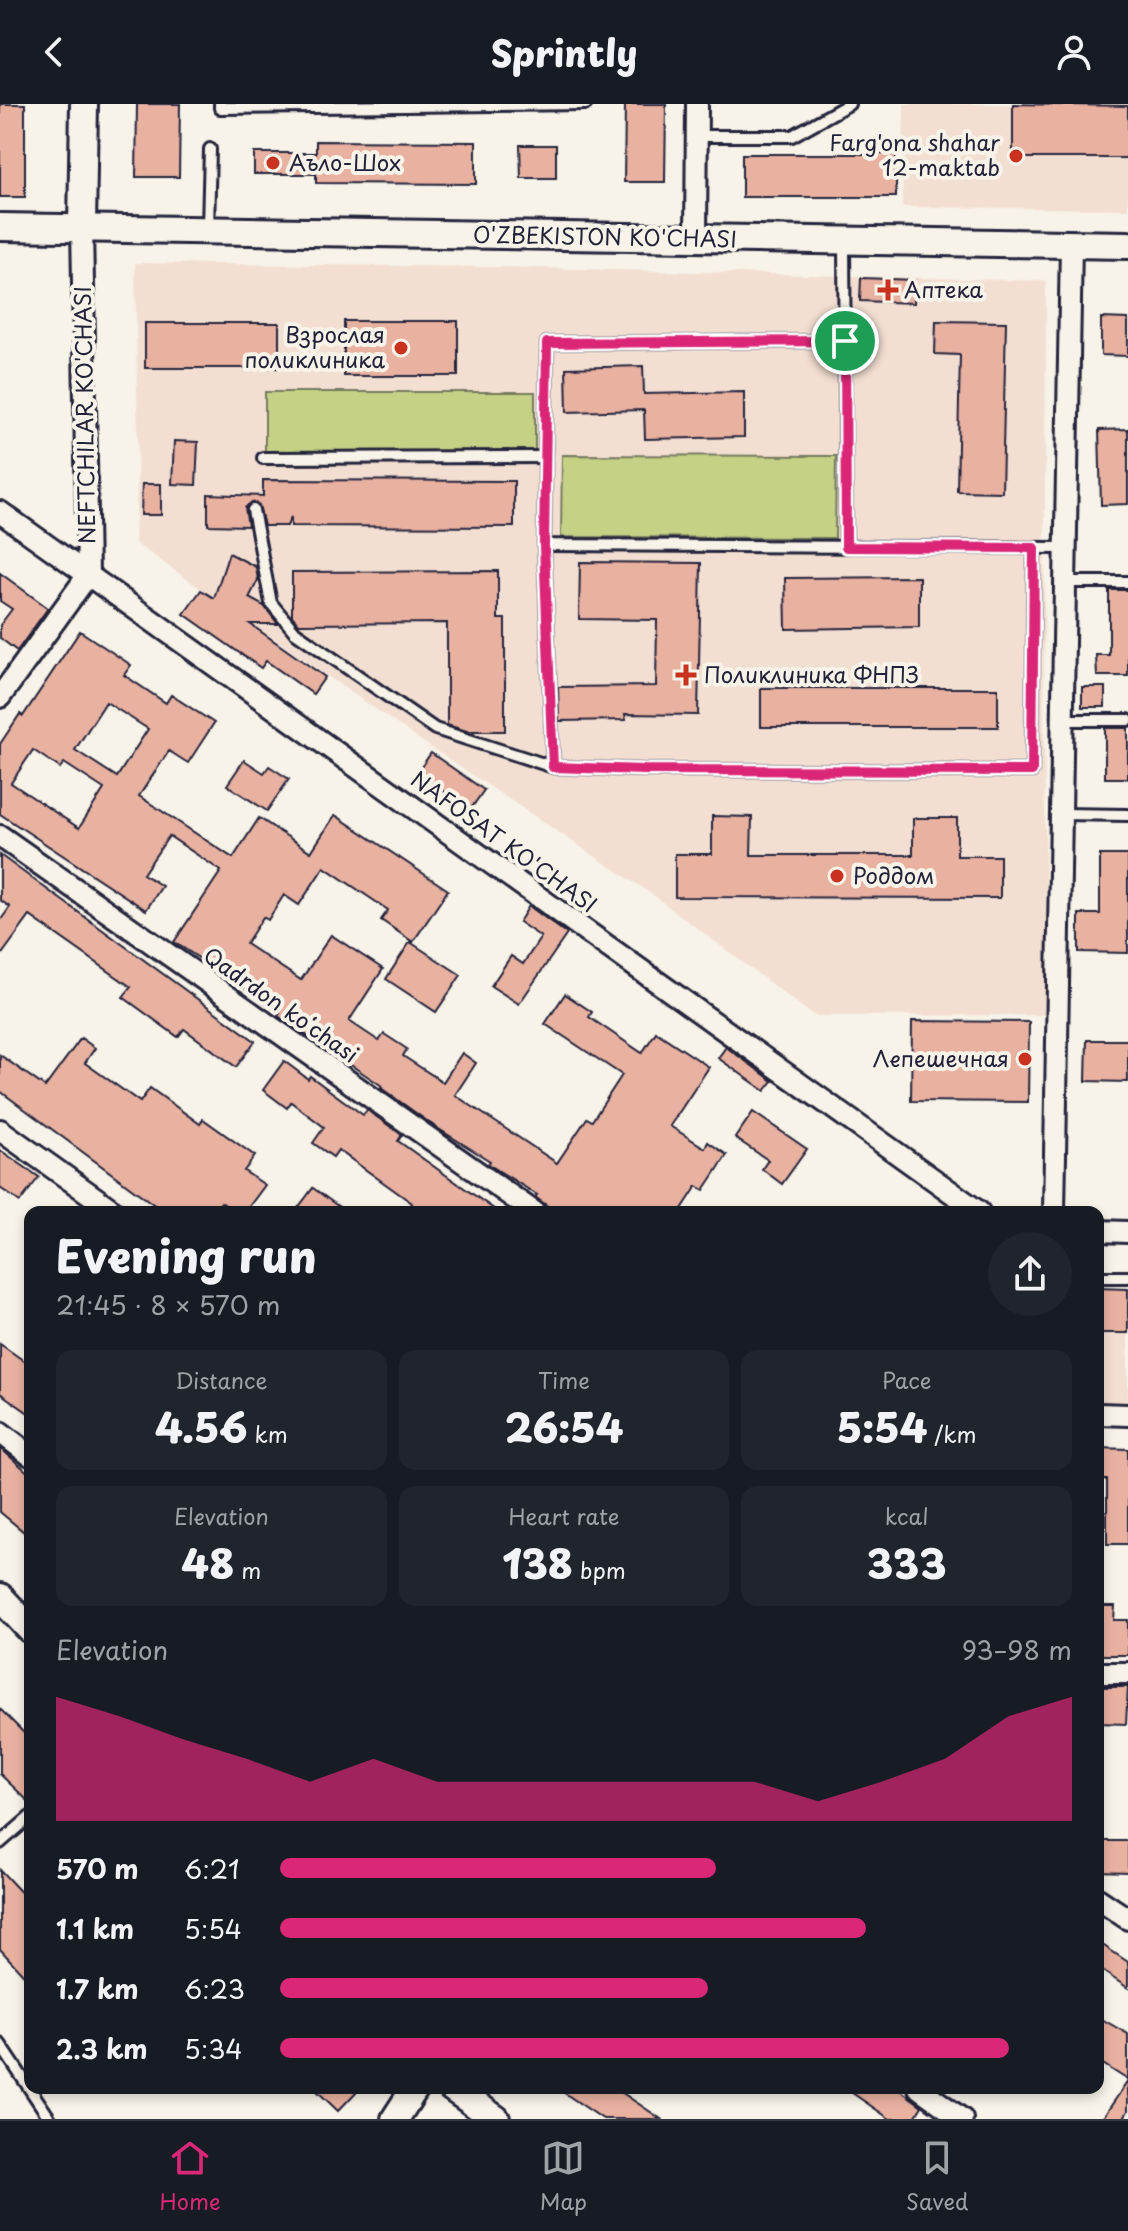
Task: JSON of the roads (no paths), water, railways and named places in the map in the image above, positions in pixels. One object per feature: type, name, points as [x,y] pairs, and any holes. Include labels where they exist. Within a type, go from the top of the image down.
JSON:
[{"type":"street","name":"NEFTCHILAR KO'CHASI","points":[[0,697],[88,575],[82,226],[84,104]]},
{"type":"street","points":[[696,238],[697,104]]},
{"type":"street","name":"O'ZBEKISTON KO'CHASI","points":[[0,227],[1128,245]]},
{"type":"street","points":[[1054,1206],[1071,244]]},
{"type":"street","name":"NAFOSAT KO'CHASI","points":[[0,512],[971,1206]]},
{"type":"street","name":"Qadrdon koʻchasi","points":[[0,836],[525,1206]]},
{"type":"street","points":[[0,1130],[107,1206]]},
{"type":"street","points":[[1104,1231],[1128,1232]]},
{"type":"street","points":[[1104,1414],[1128,1415]]},
{"type":"street","points":[[0,1432],[24,1450]]},
{"type":"street","points":[[0,1597],[24,1623]]},
{"type":"street","points":[[1104,1673],[1128,1673]]},
{"type":"street","points":[[1104,1903],[1128,1919]]},
{"type":"street","points":[[395,2119],[411,2094]]},
{"type":"street","points":[[461,2094],[496,2119]]},
{"type":"street","points":[[927,2094],[962,2119]]},
{"type":"lane","points":[[220,104],[220,108],[586,104]]},
{"type":"lane","points":[[697,136],[792,136],[849,104]]},
{"type":"lane","points":[[208,229],[210,149]]},
{"type":"lane","points":[[844,241],[846,547]]},
{"type":"lane","points":[[553,767],[544,545],[547,343],[845,341]]},
{"type":"lane","points":[[263,458],[545,457]]},
{"type":"lane","points":[[253,510],[271,603],[295,632],[435,729],[553,767],[1032,771],[1034,548]]},
{"type":"lane","points":[[544,545],[1065,548]]},
{"type":"lane","points":[[1066,582],[1128,582]]},
{"type":"lane","points":[[1063,720],[1128,720]]},
{"type":"lane","points":[[1061,814],[1128,815]]},
{"type":"lane","points":[[1104,1277],[1128,1277]]},
{"type":"lane","points":[[0,1843],[24,1822]]},
{"type":"lane","points":[[0,2044],[24,2080]]},
{"type":"lane","points":[[33,2094],[50,2119]]},
{"type":"place","name":"Farg'ona shahar 12-maktab","points":[[1016,156]]},
{"type":"place","name":"Аъло-Шох","points":[[273,163]]},
{"type":"place","name":"Аптека","points":[[888,290]]},
{"type":"place","name":"Взрослая поликлиника","points":[[401,348]]},
{"type":"place","name":"Поликлиника ФНПЗ","points":[[686,675]]},
{"type":"place","name":"Роддом","points":[[837,876]]},
{"type":"place","name":"Лепешечная","points":[[1025,1059]]}]
